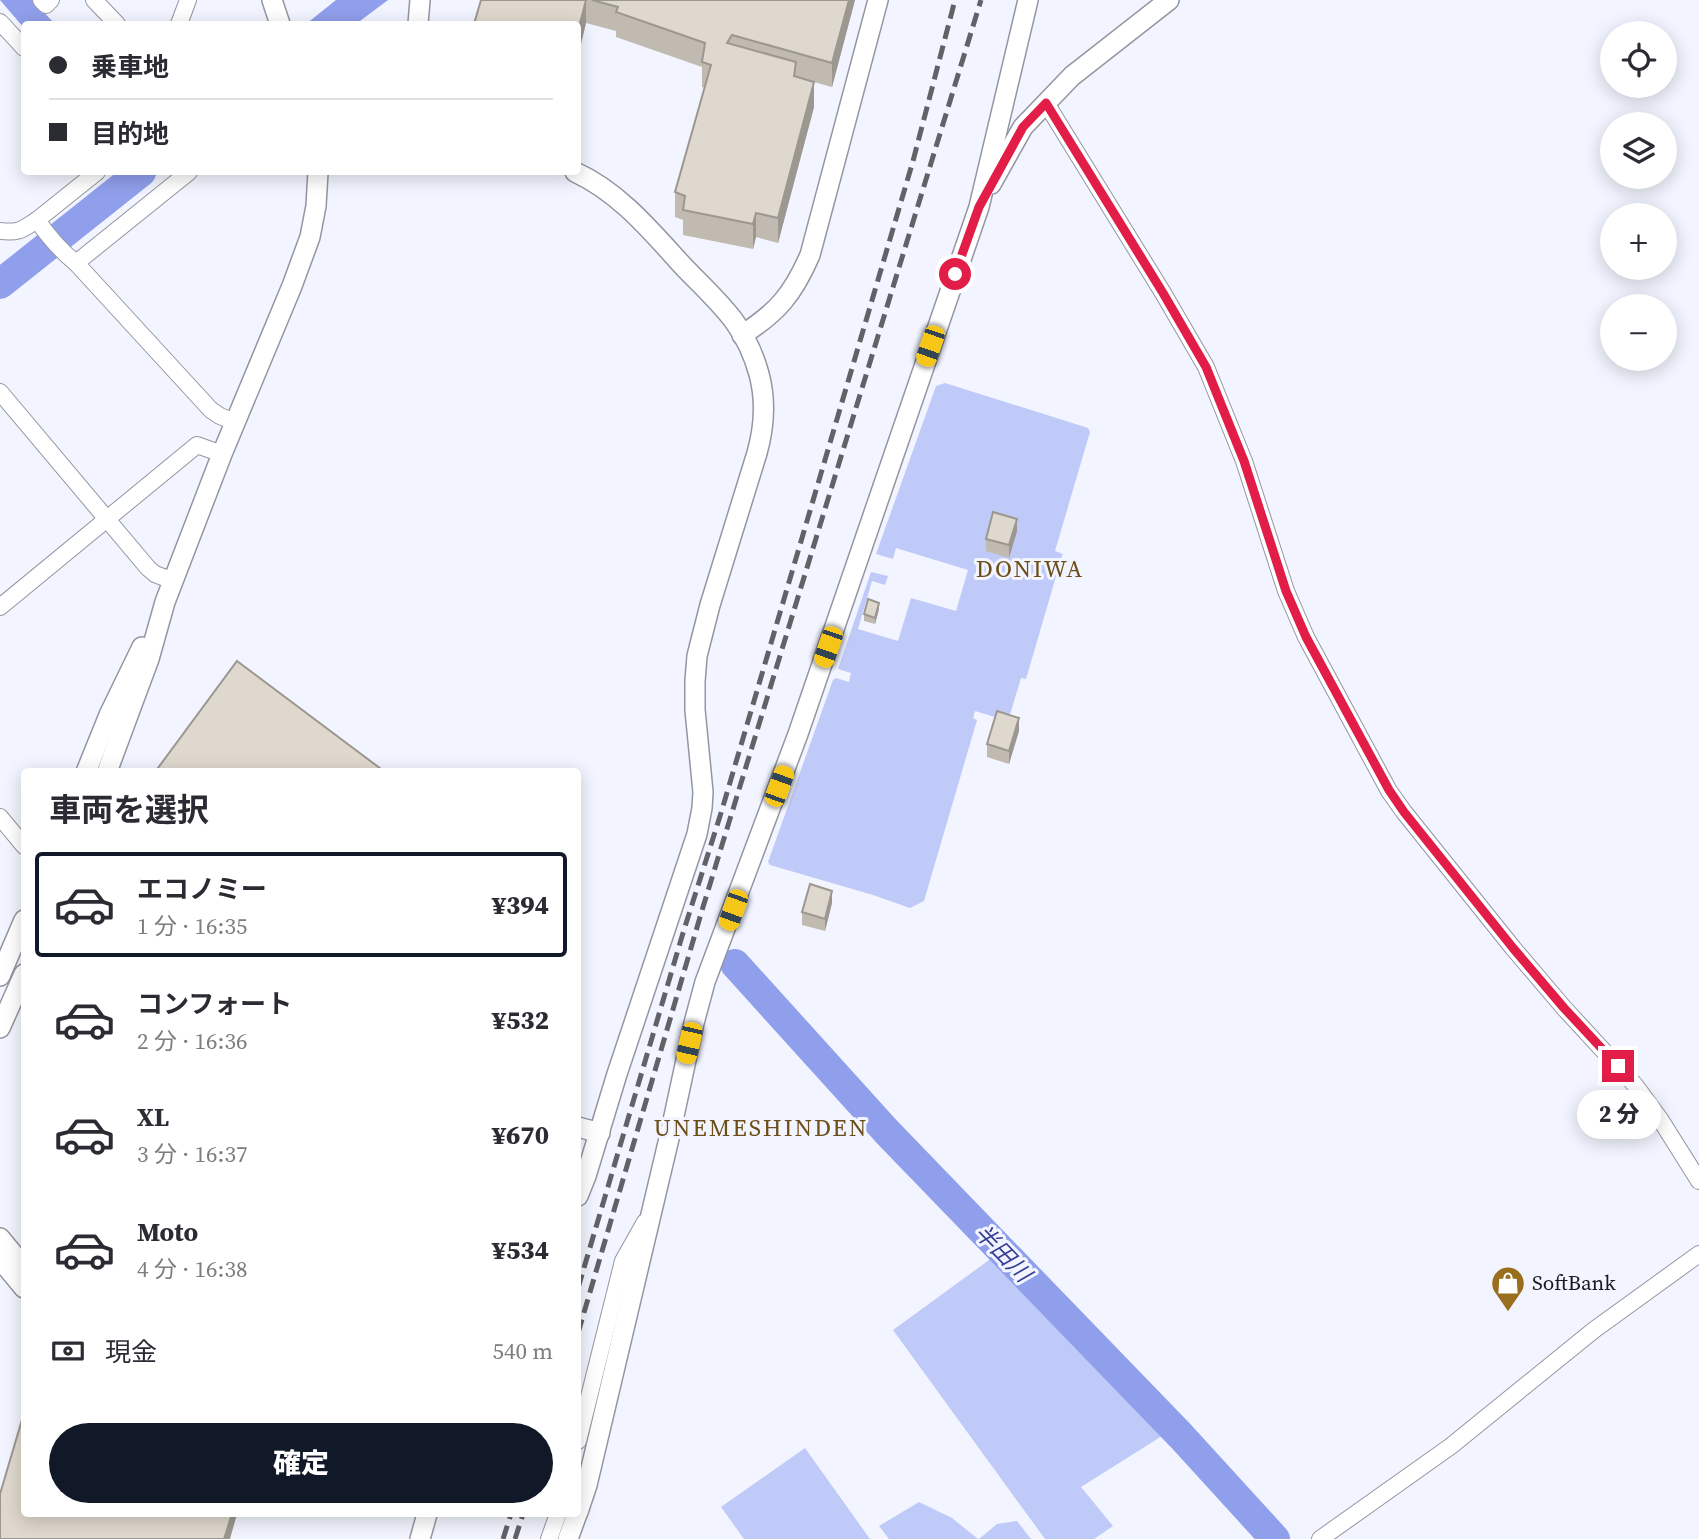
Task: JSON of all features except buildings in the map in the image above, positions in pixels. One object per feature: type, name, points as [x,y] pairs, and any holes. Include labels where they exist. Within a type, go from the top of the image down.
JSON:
[{"type":"street","points":[[41,0],[46,5],[51,0]]},
{"type":"street","points":[[94,0],[114,21]]},
{"type":"street","points":[[180,21],[188,0]]},
{"type":"street","points":[[272,0],[279,21]]},
{"type":"street","points":[[418,21],[420,0]]},
{"type":"street","points":[[742,335],[774,312],[789,296],[802,275],[810,255],[878,0]]},
{"type":"street","points":[[581,1502],[705,982],[798,734],[979,207],[1028,0]]},
{"type":"street","points":[[979,207],[1023,127],[1072,76],[1169,0]]},
{"type":"street","points":[[0,22],[21,45]]},
{"type":"street","points":[[1046,103],[1206,367],[1244,461],[1272,553],[1291,603],[1306,637],[1389,790],[1513,948],[1635,1085],[1699,1181]]},
{"type":"street","points":[[0,231],[42,227],[94,175]]},
{"type":"street","points":[[70,258],[185,175]]},
{"type":"street","points":[[108,768],[149,659],[165,602],[310,237],[318,175]]},
{"type":"street","points":[[581,175],[599,185],[631,211],[735,322],[751,352],[759,375],[763,418],[759,445],[697,656],[695,710],[703,792],[697,834],[581,1188]]},
{"type":"street","points":[[42,227],[211,410],[235,422]]},
{"type":"street","points":[[0,392],[148,568],[173,581]]},
{"type":"street","points":[[0,607],[197,444],[222,454]]},
{"type":"street","points":[[88,768],[109,715],[165,602]]},
{"type":"street","points":[[0,817],[21,842]]},
{"type":"street","points":[[0,976],[21,927]]},
{"type":"street","points":[[0,1028],[21,981]]},
{"type":"street","points":[[581,1128],[600,1133]]},
{"type":"street","points":[[581,1429],[622,1261],[650,1214]]},
{"type":"street","points":[[0,1238],[21,1263]]},
{"type":"street","points":[[1320,1539],[1451,1446],[1594,1330],[1699,1254]]},
{"type":"street","points":[[0,1259],[21,1284]]},
{"type":"street","points":[[420,1539],[426,1517]]},
{"type":"street","points":[[549,1539],[557,1517]]},
{"type":"street","points":[[568,1539],[576,1517]]},
{"type":"shaded area","points":[[945,383],[1088,428],[1090,432],[1055,551],[1063,554],[1026,679],[1021,678],[1008,721],[975,711],[973,718],[977,720],[924,901],[910,908],[770,865],[768,862],[833,680],[836,678],[849,682],[851,673],[838,669],[871,572],[888,576],[885,585],[872,581],[858,629],[898,641],[911,598],[956,611],[968,570],[896,548],[893,559],[876,554],[936,386]]},
{"type":"shaded area","points":[[996,1255],[1162,1436],[1081,1487],[1113,1526],[1094,1539],[1045,1539],[893,1330]]},
{"type":"shaded area","points":[[805,1448],[870,1539],[744,1539],[721,1507]]},
{"type":"shaded area","points":[[919,1502],[952,1518],[978,1539],[889,1539],[879,1526]]},
{"type":"shaded area","points":[[1017,1521],[1031,1539],[979,1539],[997,1524]]},
{"type":"water","points":[[0,0],[32,0],[52,21],[21,21],[21,24]]},
{"type":"water","points":[[336,0],[388,0],[360,21],[310,21]]},
{"type":"water","points":[[124,175],[156,175],[119,203],[107,189]]},
{"type":"waterway","points":[[0,284],[137,175]]},
{"type":"waterway","name":"半田川","points":[[735,964],[887,1132],[1181,1436],[1275,1539]]},
{"type":"railway","points":[[581,1278],[913,161],[955,0]]},
{"type":"railway","points":[[581,1323],[703,907],[981,0]]},
{"type":"railway","points":[[503,1539],[510,1517]]},
{"type":"railway","points":[[515,1539],[522,1517]]},
{"type":"place","name":"SoftBank","points":[[1508,1313]]},
{"type":"district","name":"DONIWA","points":[[1030,569]]},
{"type":"district","name":"UNEMESHINDEN","points":[[761,1128]]},
{"type":"route","points":[[955,274],[979,207],[1023,127],[1046,103],[1206,367],[1244,461],[1286,591],[1306,637],[1389,790],[1513,948],[1618,1066]]}]
